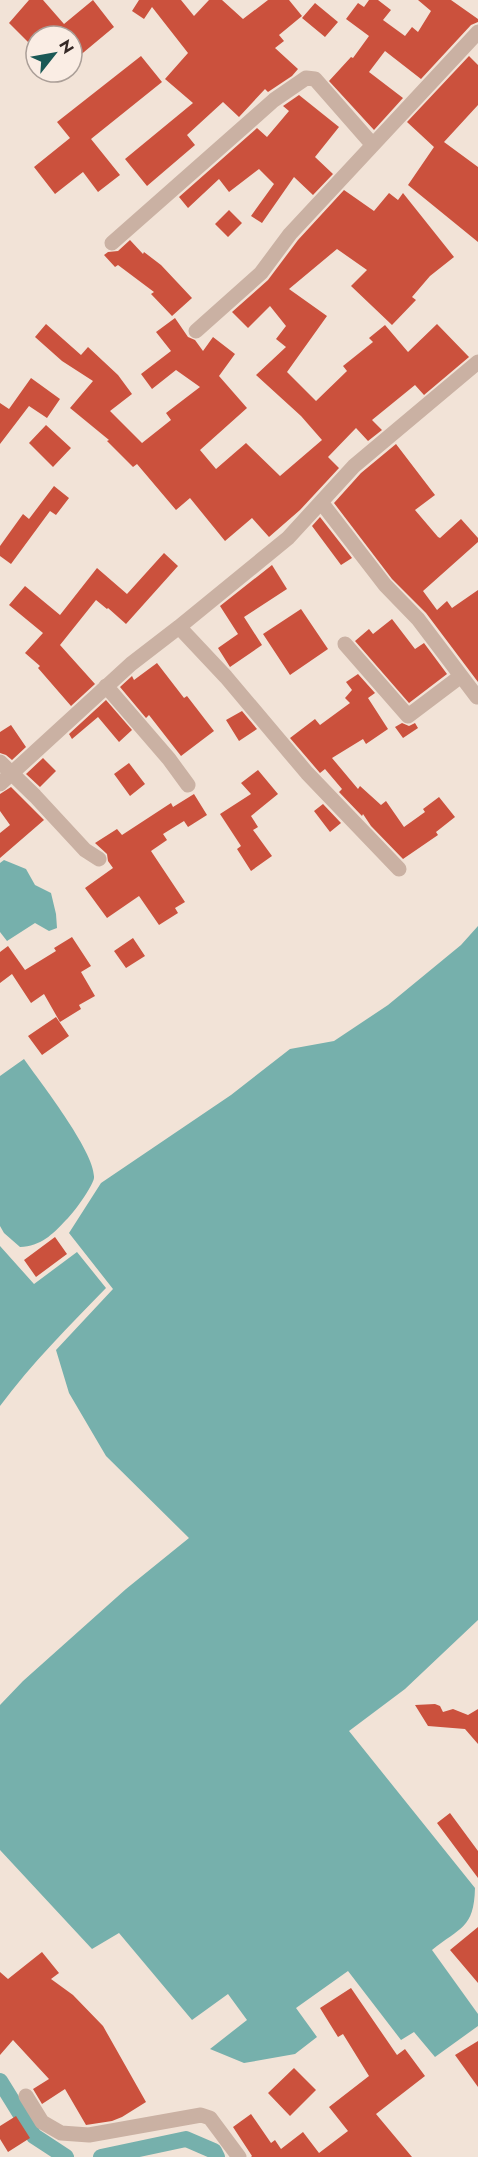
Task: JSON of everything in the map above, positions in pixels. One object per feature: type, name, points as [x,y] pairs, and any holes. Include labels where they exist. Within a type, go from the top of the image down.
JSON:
[{"type":"street","points":[[196,331],[261,273],[290,234],[478,32]]},
{"type":"street","points":[[112,243],[274,100],[306,78],[315,79],[372,144]]},
{"type":"street","points":[[6,779],[130,664],[288,538],[354,466],[478,362]]},
{"type":"street","points":[[321,502],[385,585],[418,619],[477,697]]},
{"type":"street","points":[[179,627],[226,677],[307,773],[399,869]]},
{"type":"street","points":[[345,644],[408,716],[461,676]]},
{"type":"street","points":[[106,686],[188,784]]},
{"type":"street","points":[[0,762],[6,779],[99,859]]},
{"type":"street","points":[[26,2096],[42,2122],[61,2133],[89,2135],[201,2115],[210,2118],[239,2157]]},
{"type":"water","points":[[4,860],[26,869],[35,885],[51,893],[57,928],[49,931],[35,923],[7,941],[0,932],[0,863]]},
{"type":"water","points":[[478,926],[478,1620],[405,1689],[349,1731],[475,1888],[472,1912],[464,1926],[432,1950],[478,2014],[478,2026],[435,2057],[414,2032],[401,2040],[348,1971],[296,2008],[317,2037],[295,2054],[244,2063],[210,2049],[247,2020],[228,1994],[192,2020],[119,1933],[92,1949],[0,1850],[0,1705],[23,1681],[126,1589],[189,1538],[106,1456],[69,1393],[56,1350],[113,1289],[69,1233],[101,1183],[231,1095],[290,1049],[334,1041],[388,1005],[461,945]]},
{"type":"water","points":[[24,1059],[77,1135],[92,1167],[94,1178],[78,1206],[56,1230],[40,1242],[20,1247],[4,1233],[0,1226],[0,1076]]},
{"type":"water","points":[[0,1246],[34,1284],[77,1252],[106,1288],[38,1360],[0,1406]]},
{"type":"building","points":[[29,0],[43,0],[64,24],[24,24],[24,38],[9,23]]},
{"type":"building","points":[[93,0],[114,27],[84,52],[84,24],[64,24]]},
{"type":"building","points":[[139,0],[181,0],[194,16],[209,0],[222,0],[243,19],[268,0],[289,0],[302,16],[279,35],[284,41],[275,48],[298,69],[292,76],[268,92],[265,89],[239,117],[223,102],[187,135],[195,145],[147,186],[125,159],[193,103],[165,79],[188,53],[152,7],[144,19],[132,11]]},
{"type":"building","points":[[369,0],[378,0],[391,10],[383,20],[405,36],[412,27],[418,32],[431,11],[418,0],[451,0],[478,19],[478,22],[471,25],[421,79],[385,51],[369,72],[403,98],[374,130],[329,81],[351,57],[353,58],[369,36],[346,19],[358,3],[364,7]]},
{"type":"building","points":[[315,3],[338,22],[325,37],[302,18]]},
{"type":"building","points":[[141,56],[162,82],[91,139],[120,175],[98,192],[83,172],[55,194],[34,167],[70,138],[57,122]]},
{"type":"building","points":[[469,56],[478,65],[478,105],[444,142],[478,167],[478,242],[408,185],[434,147],[407,122]]},
{"type":"building","points":[[299,95],[339,127],[315,157],[333,174],[313,195],[294,177],[262,223],[251,216],[274,184],[259,169],[229,192],[219,179],[188,208],[179,197],[257,128],[267,137],[289,111],[283,106]]},
{"type":"building","points":[[344,190],[374,211],[389,193],[398,200],[403,193],[454,257],[430,276],[412,297],[416,300],[392,325],[351,286],[367,270],[337,249],[289,289],[327,316],[287,372],[316,401],[347,371],[343,366],[373,342],[369,338],[385,325],[408,352],[437,324],[469,357],[424,395],[415,385],[372,420],[382,430],[368,441],[356,428],[328,457],[339,468],[300,510],[269,537],[252,518],[225,541],[190,498],[176,510],[137,464],[133,467],[107,441],[109,440],[70,408],[93,381],[62,361],[35,337],[46,324],[81,355],[88,347],[118,375],[132,394],[110,411],[142,443],[171,420],[166,413],[200,387],[176,370],[152,389],[141,374],[171,351],[156,332],[175,318],[188,337],[195,340],[203,351],[213,337],[235,354],[219,376],[247,408],[200,450],[216,469],[246,443],[280,476],[322,440],[301,416],[256,375],[286,347],[276,339],[286,326],[270,306],[248,328],[232,312],[268,280],[298,240]]},
{"type":"building","points":[[229,210],[242,223],[228,237],[215,224]]},
{"type":"building","points":[[130,240],[143,254],[144,252],[161,265],[192,298],[172,316],[151,294],[154,292],[118,265],[115,267],[104,255],[118,251]]},
{"type":"building","points":[[31,378],[60,399],[47,418],[29,406],[0,444],[0,403],[9,409]]},
{"type":"building","points":[[46,425],[71,448],[53,467],[29,443]]},
{"type":"building","points":[[396,444],[435,495],[415,510],[438,537],[440,538],[461,519],[478,538],[478,542],[423,591],[437,610],[447,601],[452,608],[478,590],[478,682],[426,613],[392,579],[334,503],[361,473]]},
{"type":"building","points":[[54,486],[69,498],[56,515],[50,511],[11,564],[0,556],[0,546],[23,514],[29,519]]},
{"type":"building","points":[[320,517],[352,558],[341,565],[312,526]]},
{"type":"building","points":[[164,553],[178,566],[126,624],[96,600],[60,645],[95,684],[71,706],[38,668],[40,666],[25,653],[43,633],[9,605],[25,586],[60,615],[97,568],[127,594]]},
{"type":"building","points":[[272,565],[287,589],[244,617],[262,645],[230,667],[218,648],[238,634],[220,606]]},
{"type":"building","points":[[301,609],[328,649],[290,675],[263,634]]},
{"type":"building","points":[[392,619],[415,649],[424,643],[447,674],[409,703],[355,641],[369,629],[373,634]]},
{"type":"building","points":[[157,663],[214,731],[181,756],[149,715],[146,718],[120,687],[132,676],[134,680]]},
{"type":"building","points":[[358,674],[375,693],[368,698],[388,729],[366,744],[363,739],[332,758],[358,789],[360,786],[381,805],[386,801],[404,827],[425,812],[423,809],[439,797],[455,817],[436,832],[438,835],[403,859],[371,826],[363,814],[362,816],[339,792],[342,789],[325,769],[320,773],[290,738],[315,719],[320,725],[350,703],[345,698],[352,690],[346,682]]},
{"type":"building","points":[[106,700],[132,730],[119,742],[98,717],[72,739],[69,734]]},
{"type":"building","points":[[242,711],[257,729],[239,741],[226,720]]},
{"type":"building","points":[[402,723],[409,726],[415,723],[418,728],[403,738],[395,727]]},
{"type":"building","points":[[11,725],[26,747],[12,760],[0,753],[0,732]]},
{"type":"building","points":[[43,758],[56,771],[40,787],[26,774]]},
{"type":"building","points":[[129,763],[145,784],[130,796],[114,774]]},
{"type":"building","points":[[258,770],[278,794],[251,816],[258,827],[253,830],[272,856],[251,871],[237,849],[241,846],[220,814],[251,794],[241,783]]},
{"type":"building","points":[[11,787],[44,820],[0,858],[0,833],[10,825],[0,811],[0,794]]},
{"type":"building","points":[[194,794],[207,815],[188,827],[184,821],[163,834],[167,840],[151,851],[185,902],[175,908],[178,913],[159,925],[139,896],[107,918],[85,888],[113,868],[108,861],[107,854],[95,843],[117,829],[122,835],[171,803],[173,807]]},
{"type":"building","points":[[323,804],[341,823],[330,832],[314,811]]},
{"type":"building","points":[[72,937],[91,966],[81,972],[95,996],[79,1005],[81,1009],[60,1022],[44,994],[31,1003],[12,974],[0,983],[0,952],[8,946],[25,970],[56,951],[54,948]]},
{"type":"building","points":[[133,938],[145,956],[126,968],[114,951]]},
{"type":"building","points":[[56,1017],[69,1036],[42,1055],[28,1036]]},
{"type":"building","points":[[55,1237],[67,1254],[36,1277],[24,1260]]},
{"type":"building","points":[[415,1705],[440,1706],[443,1712],[453,1709],[468,1715],[478,1709],[478,1744],[465,1729],[428,1726]]},
{"type":"building","points":[[450,1813],[478,1851],[478,1878],[437,1823]]},
{"type":"building","points":[[478,1927],[478,1983],[450,1950]]},
{"type":"building","points":[[42,1952],[59,1973],[51,1979],[73,1995],[103,2026],[146,2102],[122,2117],[86,2125],[65,2089],[42,2104],[33,2089],[49,2079],[13,2040],[0,2055],[0,1972],[8,1979]]},
{"type":"building","points":[[351,1988],[397,2055],[405,2049],[425,2076],[376,2114],[412,2157],[251,2157],[233,2127],[251,2114],[271,2143],[275,2140],[281,2149],[303,2132],[319,2153],[348,2131],[329,2107],[369,2076],[343,2034],[338,2037],[320,2008]]},
{"type":"building","points":[[478,2041],[478,2087],[455,2055]]},
{"type":"building","points":[[294,2068],[316,2090],[290,2116],[268,2093]]},
{"type":"building","points":[[16,2116],[30,2138],[8,2152],[0,2139],[0,2126]]},
{"type":"waterway","points":[[0,2081],[34,2136],[66,2157]]},
{"type":"waterway","points":[[101,2157],[186,2139],[214,2151],[217,2157]]}]
